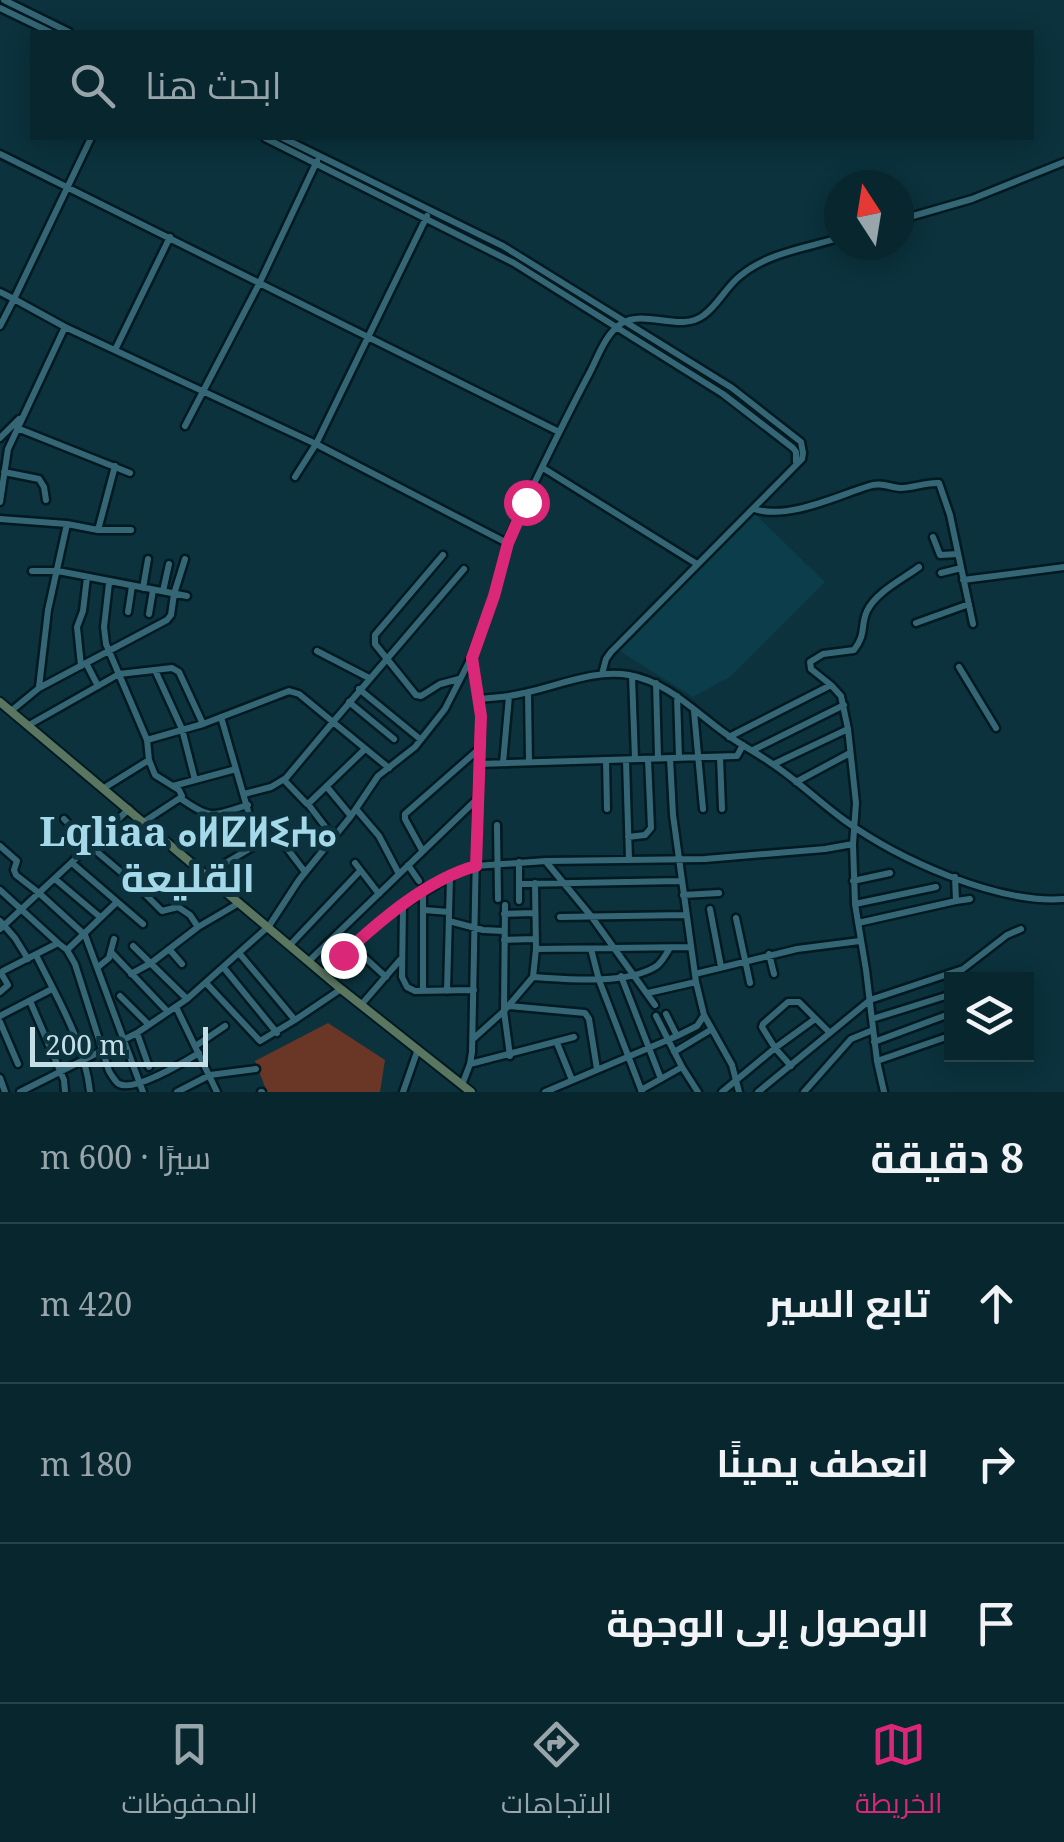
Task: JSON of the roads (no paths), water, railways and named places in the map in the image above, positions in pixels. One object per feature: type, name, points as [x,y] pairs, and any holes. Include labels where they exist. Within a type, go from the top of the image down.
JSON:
[{"type":"main road","points":[[0,703],[471,1092]]},
{"type":"street","points":[[4,0],[65,30]]},
{"type":"street","points":[[0,8],[46,30]]},
{"type":"street","points":[[0,326],[91,140]]},
{"type":"street","points":[[271,140],[318,159]]},
{"type":"street","points":[[286,140],[514,263],[698,378],[794,448],[795,466]]},
{"type":"street","points":[[0,154],[559,432]]},
{"type":"street","points":[[185,426],[318,159]]},
{"type":"street","points":[[914,215],[972,198],[1064,162]]},
{"type":"street","points":[[428,214],[503,246],[626,321],[732,388],[801,442],[802,459],[611,652],[602,674]]},
{"type":"street","points":[[295,477],[316,444],[428,214]]},
{"type":"street","points":[[115,350],[170,238]]},
{"type":"street","points":[[20,1092],[124,1041],[172,1010],[224,968],[269,926],[378,776],[408,753],[439,718],[472,658],[508,543],[559,432],[606,340],[617,327],[641,319],[686,322],[699,318],[752,267],[824,242]]},
{"type":"street","points":[[0,292],[65,327],[316,444],[508,543]]},
{"type":"street","points":[[0,502],[3,467],[17,428],[65,327]]},
{"type":"street","points":[[0,438],[24,414]]},
{"type":"street","points":[[17,428],[130,473]]},
{"type":"street","points":[[98,530],[115,466]]},
{"type":"street","points":[[3,467],[39,479],[46,500]]},
{"type":"street","points":[[543,468],[697,564]]},
{"type":"street","points":[[754,508],[773,512],[826,502],[874,484],[905,488],[936,482],[945,494],[973,624]]},
{"type":"street","points":[[0,519],[131,530]]},
{"type":"street","points":[[39,688],[48,610],[66,524]]},
{"type":"street","points":[[934,536],[940,555],[958,554]]},
{"type":"street","points":[[443,556],[375,635],[375,644],[416,695],[459,679]]},
{"type":"street","points":[[143,588],[148,558]]},
{"type":"street","points":[[11,711],[39,688],[167,620],[184,559]]},
{"type":"street","points":[[163,592],[169,564]]},
{"type":"street","points":[[884,1092],[855,904],[856,804],[844,705],[841,696],[811,670],[810,662],[823,654],[857,647],[864,634],[868,609],[919,567]]},
{"type":"street","points":[[941,573],[960,568]]},
{"type":"street","points":[[964,580],[1064,568]]},
{"type":"street","points":[[244,794],[271,787],[295,769],[464,569]]},
{"type":"street","points":[[32,570],[58,571],[187,596]]},
{"type":"street","points":[[88,578],[77,627],[84,664],[98,686]]},
{"type":"street","points":[[109,582],[104,627],[109,651],[147,740],[155,775],[181,793],[180,798]]},
{"type":"street","points":[[128,612],[132,586]]},
{"type":"street","points":[[149,614],[153,590]]},
{"type":"street","points":[[916,622],[969,604]]},
{"type":"street","points":[[317,651],[369,678]]},
{"type":"street","points":[[462,1085],[470,1064],[472,1040],[480,764],[481,716],[472,658]]},
{"type":"street","points":[[958,667],[996,728]]},
{"type":"street","points":[[28,725],[119,674],[172,668],[180,672],[202,724]]},
{"type":"street","points":[[155,670],[182,730],[194,780]]},
{"type":"street","points":[[478,699],[509,696],[602,674],[656,683],[882,845],[955,877],[1030,898],[1064,899]]},
{"type":"street","points":[[629,860],[632,676]]},
{"type":"street","points":[[656,683],[658,758]]},
{"type":"street","points":[[729,736],[831,686]]},
{"type":"street","points":[[360,689],[420,740]]},
{"type":"street","points":[[147,740],[289,691],[299,694],[389,768]]},
{"type":"street","points":[[528,692],[529,762]]},
{"type":"street","points":[[503,763],[509,696]]},
{"type":"street","points":[[676,696],[678,860],[695,978],[704,1016],[732,1065],[739,1092]]},
{"type":"street","points":[[349,702],[394,738]]},
{"type":"street","points":[[752,751],[844,705]]},
{"type":"street","points":[[694,710],[702,809]]},
{"type":"street","points":[[207,874],[258,842],[221,717]]},
{"type":"street","points":[[774,764],[848,730]]},
{"type":"street","points":[[480,764],[737,756],[743,745]]},
{"type":"street","points":[[422,850],[405,814],[480,748]]},
{"type":"street","points":[[308,804],[366,749]]},
{"type":"street","points":[[796,782],[850,753]]},
{"type":"street","points":[[720,757],[722,809]]},
{"type":"street","points":[[628,838],[645,835],[651,828],[648,759]]},
{"type":"street","points":[[104,788],[149,760]]},
{"type":"street","points":[[606,760],[607,809]]},
{"type":"street","points":[[172,786],[236,768]]},
{"type":"street","points":[[284,780],[333,837]]},
{"type":"street","points":[[327,787],[375,830],[398,874]]},
{"type":"street","points":[[180,798],[210,816],[248,806]]},
{"type":"street","points":[[145,822],[180,798]]},
{"type":"street","points":[[309,962],[477,800]]},
{"type":"street","points":[[90,1092],[83,1060],[62,1004],[32,957],[2,925],[130,809]]},
{"type":"street","points":[[64,819],[159,908],[178,907],[198,927]]},
{"type":"street","points":[[497,825],[510,1056]]},
{"type":"street","points":[[324,974],[385,917],[450,876],[476,866],[756,856],[853,844]]},
{"type":"street","points":[[0,846],[16,861],[16,875],[85,935],[141,1089]]},
{"type":"street","points":[[286,847],[305,872]]},
{"type":"street","points":[[546,861],[655,1005]]},
{"type":"street","points":[[519,862],[519,901]]},
{"type":"street","points":[[72,864],[143,924]]},
{"type":"street","points":[[408,865],[419,881]]},
{"type":"street","points":[[290,945],[357,866],[378,894]]},
{"type":"street","points":[[853,882],[890,873]]},
{"type":"street","points":[[447,990],[450,876]]},
{"type":"street","points":[[955,877],[956,901]]},
{"type":"street","points":[[55,879],[100,917]]},
{"type":"street","points":[[520,884],[681,881]]},
{"type":"street","points":[[472,1040],[533,978],[535,883]]},
{"type":"street","points":[[855,904],[936,887]]},
{"type":"street","points":[[0,890],[67,950],[75,964],[109,1072],[118,1084],[141,1089],[225,1026]]},
{"type":"street","points":[[423,892],[423,992]]},
{"type":"street","points":[[683,895],[719,893]]},
{"type":"street","points":[[858,924],[970,899]]},
{"type":"street","points":[[67,950],[117,902]]},
{"type":"street","points":[[131,974],[240,902]]},
{"type":"street","points":[[403,905],[404,984],[410,990],[423,992],[474,990]]},
{"type":"street","points":[[502,906],[534,914]]},
{"type":"street","points":[[424,910],[536,944],[591,949],[690,946]]},
{"type":"street","points":[[710,910],[721,968]]},
{"type":"street","points":[[560,916],[686,915]]},
{"type":"street","points":[[736,918],[750,983]]},
{"type":"street","points":[[761,1091],[870,1000],[962,970],[1020,929]]},
{"type":"street","points":[[98,967],[112,954],[114,939]]},
{"type":"street","points":[[648,993],[769,954],[860,941]]},
{"type":"street","points":[[0,992],[8,985],[3,970],[58,944]]},
{"type":"street","points":[[133,946],[187,999]]},
{"type":"street","points":[[352,946],[386,977]]},
{"type":"street","points":[[533,978],[599,980],[631,974],[656,967],[670,947]]},
{"type":"street","points":[[169,949],[182,964]]},
{"type":"street","points":[[591,949],[641,1091],[682,1067]]},
{"type":"street","points":[[240,953],[295,1020]]},
{"type":"street","points":[[112,954],[172,1010],[198,1049],[217,1092]]},
{"type":"street","points":[[769,954],[774,974]]},
{"type":"street","points":[[362,1005],[401,959]]},
{"type":"street","points":[[224,968],[276,1032]]},
{"type":"street","points":[[621,976],[660,1079]]},
{"type":"street","points":[[206,983],[257,1039],[264,1041],[341,988]]},
{"type":"street","points":[[18,1064],[0,1019],[53,989]]},
{"type":"street","points":[[120,996],[149,1025]]},
{"type":"street","points":[[872,1020],[944,997]]},
{"type":"street","points":[[30,1001],[66,1092]]},
{"type":"street","points":[[791,1066],[763,1030],[763,1024],[788,1002],[799,1002],[830,1033]]},
{"type":"street","points":[[506,1008],[585,1013],[597,1069]]},
{"type":"street","points":[[666,1014],[677,1036]]},
{"type":"street","points":[[656,1016],[698,1092]]},
{"type":"street","points":[[545,1092],[677,1036],[696,1026],[704,1016]]},
{"type":"street","points":[[874,1042],[944,1016]]},
{"type":"street","points":[[722,1092],[815,1019]]},
{"type":"street","points":[[674,1052],[712,1029]]},
{"type":"street","points":[[804,1092],[852,1038],[872,1030]]},
{"type":"street","points":[[137,1033],[149,1067]]},
{"type":"street","points":[[470,1064],[574,1037]]},
{"type":"street","points":[[877,1061],[944,1038]]},
{"type":"street","points":[[558,1043],[572,1092]]},
{"type":"street","points":[[403,1092],[418,1049]]},
{"type":"street","points":[[178,1092],[210,1075],[256,1070]]},
{"type":"street","points":[[0,1078],[5,1092]]},
{"type":"street","points":[[38,1082],[40,1092]]},
{"type":"district","name":"Lqliaa ⴰⵍⵇⵍⵉⵄⴰ القليعة","points":[[188,853]]}]
